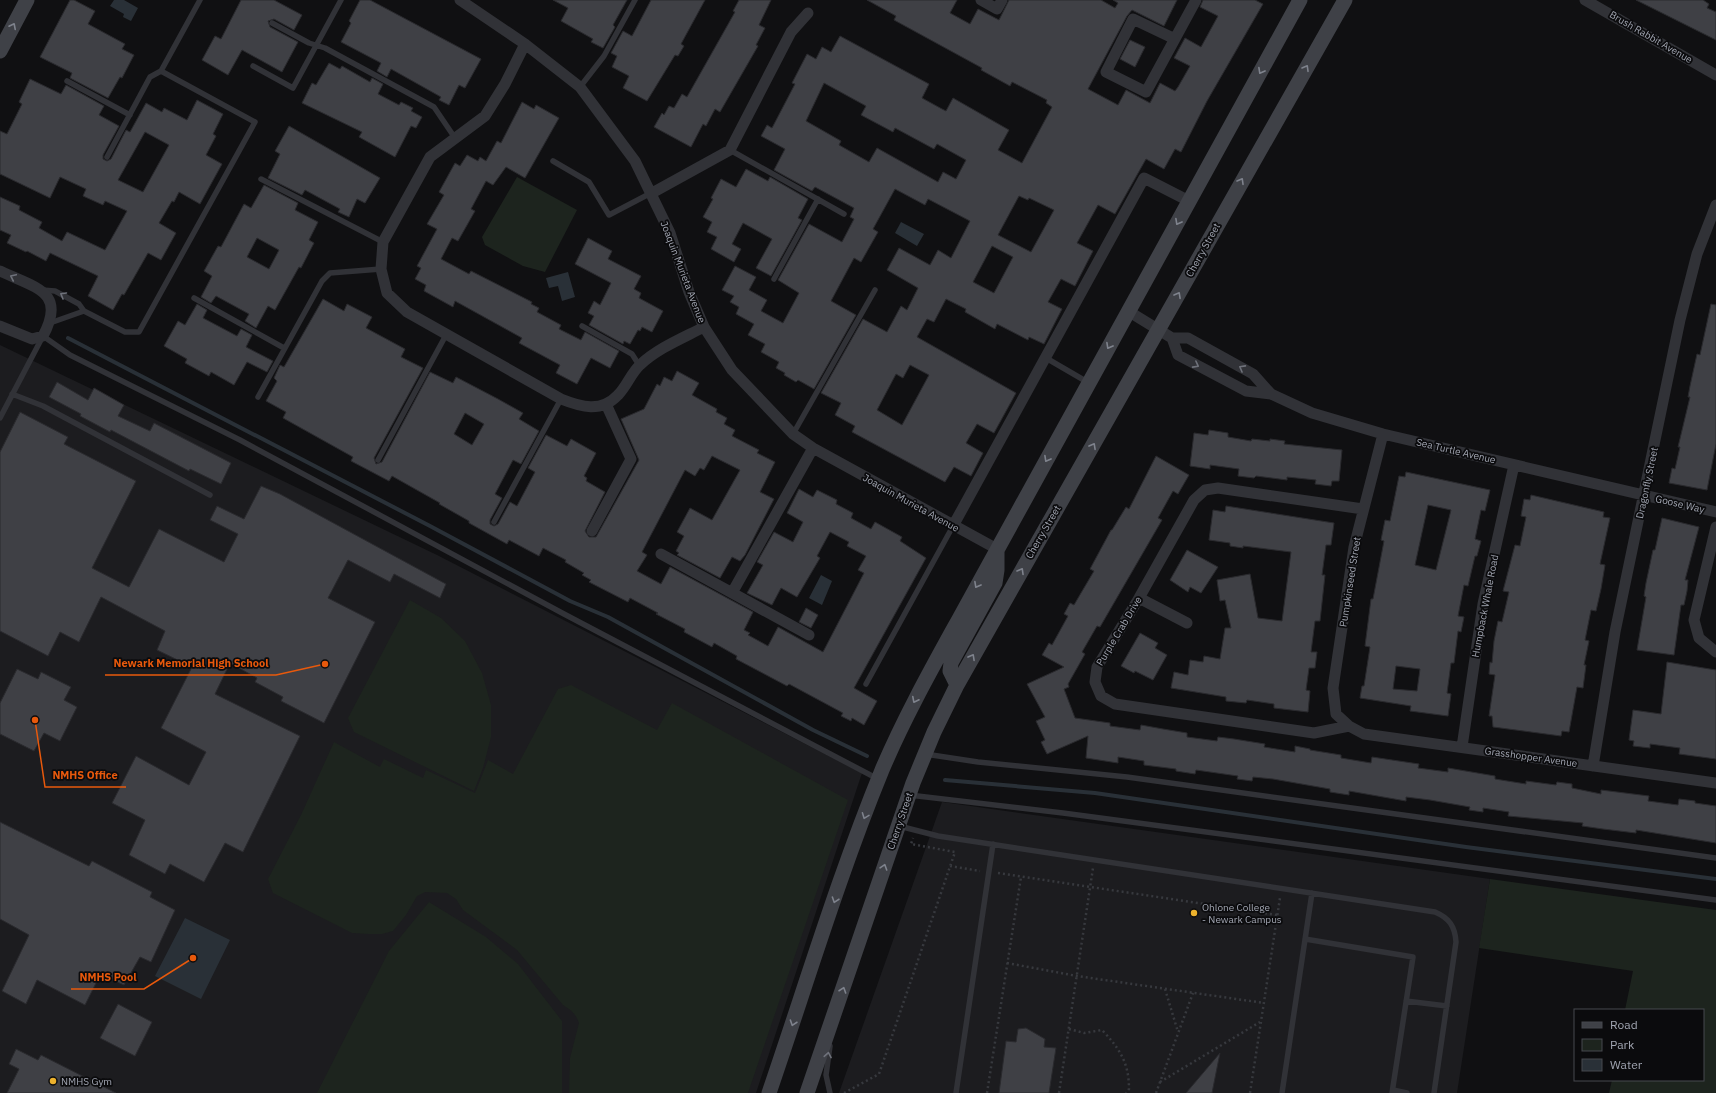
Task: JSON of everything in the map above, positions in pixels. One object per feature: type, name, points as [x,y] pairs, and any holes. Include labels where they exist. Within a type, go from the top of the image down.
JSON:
[{"type":"main road","points":[[0,51],[26,0]]},
{"type":"main road","points":[[770,1093],[847,863],[879,780],[908,714],[997,549],[1300,0]]},
{"type":"main road","name":"Cherry Street","points":[[807,1093],[909,795],[925,754],[957,685],[1345,0]]},
{"type":"main road","points":[[957,685],[950,671],[951,663],[995,583],[997,570],[997,549]]},
{"type":"street","name":"Joaquin Murieta Avenue","points":[[460,0],[525,44],[580,87],[635,161],[652,193],[670,233],[689,292],[704,327],[732,370],[793,434],[813,448],[997,549]]},
{"type":"street","points":[[981,0],[997,9],[1002,0]]},
{"type":"street","points":[[1175,39],[1134,20],[1106,72],[1146,92],[1175,39],[1196,0]]},
{"type":"street","name":"Brush Rabbit Avenue","points":[[1592,2],[1716,75]]},
{"type":"street","points":[[652,193],[730,150],[792,32],[808,13]]},
{"type":"street","points":[[525,44],[505,84],[485,116],[430,157],[383,242],[381,269],[387,293],[406,312],[561,399],[583,407],[606,404],[618,395],[639,365],[655,354],[704,327]]},
{"type":"street","points":[[953,526],[1144,178],[1189,201]]},
{"type":"street","name":"Dragonfly Street","points":[[1593,766],[1615,632],[1645,496],[1680,320],[1697,254],[1716,205]]},
{"type":"street","points":[[0,271],[38,289],[49,297],[53,310],[50,323],[43,336],[32,339],[18,335],[0,326]]},
{"type":"street","name":"Sea Turtle Avenue","points":[[1128,311],[1172,338],[1188,338],[1253,374],[1271,394]]},
{"type":"street","name":"Sea Turtle Avenue","points":[[1172,338],[1178,355],[1246,391],[1271,394],[1312,413],[1383,434],[1645,496]]},
{"type":"street","points":[[592,531],[631,459],[606,404]]},
{"type":"street","name":"Pumpkinseed Street","points":[[1349,726],[1336,714],[1333,688],[1354,548],[1383,434]]},
{"type":"street","points":[[732,593],[813,448]]},
{"type":"street","name":"Humpback Whale Road","points":[[1462,747],[1483,604],[1514,465]]},
{"type":"street","name":"Purple Crab Drive","points":[[1349,726],[1314,733],[1115,704],[1101,696],[1095,682],[1097,667],[1139,598],[1194,500],[1205,490],[1218,488],[1363,509]]},
{"type":"street","name":"Goose Way","points":[[1645,496],[1716,512]]},
{"type":"street","points":[[1716,528],[1694,620],[1699,638],[1716,652]]},
{"type":"street","points":[[661,554],[809,635]]},
{"type":"street","points":[[1139,598],[1187,623]]},
{"type":"street","name":"Grasshopper Avenue","points":[[1349,726],[1364,734],[1716,783]]},
{"type":"lane","points":[[107,158],[150,77],[162,71],[200,0]]},
{"type":"lane","points":[[253,66],[293,88],[341,0]]},
{"type":"lane","points":[[580,87],[604,56],[636,0]]},
{"type":"lane","points":[[272,23],[324,48],[434,107],[455,138]]},
{"type":"lane","points":[[38,289],[55,291],[79,304],[84,311],[124,332],[139,332],[256,122],[162,71]]},
{"type":"lane","points":[[67,81],[130,115]]},
{"type":"lane","points":[[730,150],[844,214]]},
{"type":"lane","points":[[552,161],[589,182],[608,215],[652,193]]},
{"type":"lane","points":[[261,179],[383,242]]},
{"type":"lane","points":[[774,279],[818,199]]},
{"type":"lane","points":[[258,397],[322,281],[330,273],[381,269]]},
{"type":"lane","points":[[793,434],[875,290]]},
{"type":"lane","points":[[194,298],[284,348]]},
{"type":"lane","points":[[50,323],[84,311]]},
{"type":"lane","points":[[582,326],[632,354],[639,365]]},
{"type":"lane","points":[[378,460],[446,335]]},
{"type":"lane","points":[[0,418],[43,336],[70,355],[240,440],[879,780]]},
{"type":"lane","points":[[1046,358],[1089,383]]},
{"type":"lane","points":[[12,394],[43,406],[210,495]]},
{"type":"lane","points":[[494,522],[561,399]]},
{"type":"lane","points":[[866,684],[953,526]]},
{"type":"lane","points":[[925,754],[978,762],[1127,777],[1716,858]]},
{"type":"lane","points":[[909,795],[1064,813],[1716,900]]},
{"type":"lane","points":[[898,825],[916,831],[993,844],[1435,912],[1444,916],[1451,922],[1455,932],[1456,942],[1434,1093]]},
{"type":"lane","points":[[956,1093],[993,844]]},
{"type":"lane","points":[[1282,1093],[1312,893]]},
{"type":"lane","points":[[1305,939],[1413,957],[1392,1092],[1407,1093]]},
{"type":"lane","points":[[1406,1001],[1447,1006]]},
{"type":"lane","points":[[830,1093],[826,1075],[835,1012]]},
{"type":"path","points":[[844,1093],[879,1074],[955,852],[911,844],[916,831]]},
{"type":"path","points":[[1059,1093],[1094,860]]},
{"type":"path","points":[[987,1093],[1021,877]]},
{"type":"path","points":[[1041,879],[1277,915]]},
{"type":"path","points":[[1250,1093],[1281,888]]},
{"type":"path","points":[[1007,963],[1077,976],[1264,1003]]},
{"type":"path","points":[[1165,988],[1178,1032]]},
{"type":"path","points":[[1156,1093],[1193,993]]},
{"type":"path","points":[[1160,1082],[1261,1021]]},
{"type":"path","points":[[1069,1029],[1084,1033],[1102,1030],[1119,1048],[1129,1076],[1129,1089],[1126,1093]]},
{"type":"shaded area","points":[[0,345],[437,555],[862,773],[756,1093],[0,1093]]},
{"type":"shaded area","name":"Ohlone College - Newark Campus","points":[[942,802],[1490,879],[1457,1093],[839,1093]]},
{"type":"green space","points":[[517,177],[577,210],[545,272],[523,266],[485,245],[482,237]]},
{"type":"green space","points":[[410,600],[441,618],[465,641],[482,673],[491,705],[491,737],[483,768],[474,791],[354,732],[348,718]]},
{"type":"green space","points":[[571,685],[657,730],[672,703],[848,800],[748,1093],[569,1093],[570,1058],[579,1023],[575,1015],[563,1005],[517,950],[463,910],[456,899],[447,893],[425,892],[417,896],[406,915],[393,931],[382,934],[368,934],[352,933],[273,893],[268,879],[301,815],[334,742],[380,767],[384,759],[423,778],[426,770],[475,793],[488,760],[513,774],[558,689]]},
{"type":"green space","points":[[1490,879],[1716,910],[1716,1093],[1609,1093],[1612,1081],[1704,1081],[1704,1009],[1625,1009],[1633,971],[1479,948]]},
{"type":"green space","points":[[429,902],[486,937],[518,964],[562,1021],[562,1093],[317,1093],[389,951]]},
{"type":"water","points":[[114,0],[124,0],[138,8],[131,21],[123,17],[124,14],[110,6]]},
{"type":"water","points":[[901,222],[924,234],[917,246],[895,233]]},
{"type":"water","points":[[568,272],[575,297],[562,301],[558,286],[549,288],[546,278]]},
{"type":"water","points":[[821,575],[832,581],[822,605],[809,598]]},
{"type":"water","points":[[185,918],[230,940],[201,999],[155,976]]},
{"type":"building","points":[[70,0],[74,0],[95,11],[88,24],[125,44],[122,49],[134,55],[122,78],[120,77],[108,98],[70,78],[72,73],[40,57]]},
{"type":"building","points":[[241,0],[274,0],[302,15],[294,30],[274,19],[268,21],[270,27],[298,42],[282,72],[242,50],[228,75],[202,60],[215,36],[221,39]]},
{"type":"building","points":[[360,0],[370,0],[481,59],[465,88],[459,85],[449,105],[439,100],[441,97],[391,69],[387,77],[377,71],[381,63],[341,42],[351,23],[349,21]]},
{"type":"building","points":[[553,0],[627,0],[613,25],[615,27],[603,48],[591,42],[593,39],[561,21],[568,8]]},
{"type":"building","points":[[651,0],[705,0],[681,44],[684,46],[678,56],[675,55],[647,101],[623,88],[629,76],[612,67],[617,56],[611,53],[623,31],[632,36]]},
{"type":"building","points":[[739,0],[771,0],[759,25],[765,28],[756,45],[758,46],[720,112],[715,109],[706,126],[703,124],[691,147],[654,127],[662,113],[664,115],[669,106],[674,108],[682,94],[687,97],[735,12],[733,11]]},
{"type":"building","points":[[867,0],[957,0],[950,13],[970,24],[978,9],[999,20],[1009,0],[1101,0],[1115,8],[1118,3],[1113,0],[1177,0],[1164,26],[1132,10],[1127,16],[1088,89],[1118,105],[1126,90],[1150,103],[1160,83],[1175,91],[1190,66],[1174,58],[1185,38],[1201,47],[1218,16],[1200,7],[1203,0],[1255,0],[1263,4],[1207,101],[1181,152],[1175,149],[1164,169],[1146,159],[1115,214],[1098,205],[1077,243],[1093,251],[1075,286],[1061,279],[1048,302],[1062,309],[1044,344],[1029,337],[1028,340],[997,324],[995,329],[965,312],[966,309],[946,299],[934,322],[927,319],[917,337],[1016,393],[994,433],[977,424],[966,443],[983,453],[971,476],[954,467],[945,482],[852,432],[855,426],[835,415],[841,403],[821,393],[863,319],[887,332],[901,306],[907,310],[918,288],[887,270],[899,248],[930,265],[938,250],[951,258],[970,221],[928,199],[925,205],[895,189],[873,229],[878,232],[861,262],[854,258],[831,301],[856,315],[814,389],[798,380],[796,382],[784,375],[785,373],[776,368],[779,362],[761,352],[765,344],[748,335],[754,324],[736,314],[739,307],[730,302],[734,296],[722,290],[735,266],[756,277],[749,290],[767,300],[761,311],[783,323],[799,293],[778,280],[809,224],[842,242],[854,219],[850,217],[854,208],[815,187],[812,191],[774,170],[785,149],[761,136],[767,125],[772,128],[795,84],[792,83],[807,54],[816,59],[822,47],[831,52],[840,36],[929,84],[922,98],[946,111],[953,98],[1009,130],[998,150],[1022,163],[1052,107],[1046,103],[1047,100],[1012,82],[1010,86],[981,70],[982,68],[894,20],[896,16]],"holes":[[[824,83],[866,106],[861,115],[893,132],[895,128],[934,149],[937,144],[966,160],[956,179],[943,172],[938,182],[877,148],[869,162],[839,145],[841,141],[806,121]],[[1019,196],[1028,200],[1029,198],[1054,210],[1031,252],[998,235]],[[992,246],[1013,257],[994,293],[973,282]],[[910,365],[929,375],[902,425],[877,410],[896,374],[903,378]]]},
{"type":"building","points":[[1636,0],[1703,0],[1709,4],[1707,8],[1716,12],[1716,40]]},
{"type":"building","points":[[1130,40],[1145,47],[1135,67],[1120,59]]},
{"type":"building","points":[[329,63],[340,69],[342,66],[370,82],[372,78],[383,84],[378,94],[399,105],[401,102],[413,108],[411,111],[422,117],[416,128],[411,126],[395,157],[359,137],[362,132],[302,103],[312,83],[316,85]]},
{"type":"building","points":[[30,79],[61,94],[66,85],[104,106],[99,115],[119,126],[103,155],[103,159],[107,161],[111,159],[126,130],[130,132],[146,103],[162,112],[164,108],[187,120],[197,100],[223,114],[213,134],[216,136],[206,155],[222,164],[200,204],[179,192],[174,202],[172,201],[159,223],[176,233],[161,260],[148,253],[124,295],[122,294],[113,310],[88,296],[98,276],[50,253],[46,261],[27,251],[26,252],[7,243],[11,235],[0,230],[0,197],[20,206],[19,210],[42,222],[39,228],[62,241],[67,232],[105,250],[127,211],[105,201],[103,205],[83,196],[86,189],[60,177],[50,198],[0,174],[0,131],[7,134],[22,104],[19,102]],"holes":[[[145,132],[169,145],[143,192],[118,180]]]},
{"type":"building","points":[[522,102],[534,109],[536,105],[559,118],[525,178],[506,167],[493,185],[486,181],[471,209],[475,211],[458,241],[452,238],[441,259],[469,274],[471,271],[532,302],[531,304],[539,308],[537,312],[561,325],[559,329],[581,340],[585,332],[619,351],[610,368],[591,358],[577,384],[556,373],[560,365],[519,343],[522,338],[455,301],[453,307],[424,291],[426,285],[415,279],[421,268],[417,266],[437,229],[427,224],[444,195],[439,192],[455,163],[460,166],[467,155],[478,161],[480,157],[486,161],[497,141],[501,143]]},
{"type":"building","points":[[289,126],[380,178],[365,203],[357,199],[349,217],[338,212],[340,209],[305,190],[302,195],[268,178],[280,154],[275,151]]},
{"type":"building","points":[[746,169],[768,181],[770,177],[808,199],[798,218],[802,220],[771,276],[756,268],[772,239],[743,223],[732,244],[741,249],[734,262],[711,249],[717,237],[707,232],[712,222],[703,217],[713,199],[711,198],[721,179],[736,187]]},
{"type":"building","points":[[264,185],[298,203],[295,210],[318,222],[309,240],[314,243],[301,268],[299,267],[275,310],[268,306],[256,328],[245,321],[249,314],[216,296],[211,303],[201,297],[212,276],[204,271],[218,246],[221,247],[244,204],[251,208]],"holes":[[[257,238],[279,250],[269,269],[247,257]]]},
{"type":"building","points":[[588,238],[612,251],[608,259],[641,276],[634,289],[641,293],[639,298],[663,311],[652,332],[642,327],[640,331],[638,330],[630,344],[624,341],[623,344],[589,325],[594,316],[588,313],[594,301],[600,305],[611,283],[575,264]]},
{"type":"building","points":[[323,299],[344,311],[347,304],[372,317],[366,328],[405,349],[401,357],[423,368],[374,458],[376,464],[382,462],[430,372],[453,383],[456,377],[523,413],[519,419],[539,431],[521,464],[513,460],[495,494],[502,498],[490,520],[490,524],[494,526],[498,524],[510,502],[517,506],[535,472],[528,468],[546,435],[567,446],[571,439],[596,453],[584,476],[587,478],[586,481],[605,492],[585,531],[589,537],[596,537],[639,460],[621,419],[644,409],[657,384],[660,386],[664,377],[672,381],[677,371],[699,383],[692,395],[717,409],[716,412],[727,418],[724,424],[735,430],[732,436],[759,450],[757,453],[775,462],[760,492],[774,499],[745,555],[740,561],[732,557],[720,578],[677,555],[679,553],[676,551],[684,536],[677,532],[690,508],[712,520],[740,470],[712,456],[704,470],[700,468],[695,476],[685,470],[642,552],[647,555],[637,571],[661,584],[670,567],[753,612],[744,630],[750,633],[748,635],[768,646],[778,627],[823,652],[864,573],[858,570],[866,556],[847,546],[849,542],[830,532],[817,556],[820,558],[797,597],[781,588],[772,605],[747,593],[763,565],[757,562],[774,532],[793,542],[803,522],[787,513],[799,489],[813,497],[817,490],[837,500],[836,504],[853,513],[851,518],[871,529],[875,522],[902,537],[900,541],[926,558],[854,688],[877,701],[864,725],[852,718],[851,721],[841,716],[843,713],[789,684],[787,686],[736,659],[737,656],[714,643],[712,647],[684,632],[685,629],[630,598],[628,602],[589,582],[591,580],[582,575],[584,573],[565,562],[566,560],[543,548],[539,556],[509,540],[507,544],[469,523],[469,521],[439,504],[440,503],[392,476],[389,481],[351,461],[353,457],[283,418],[286,412],[266,401],[277,381],[274,378],[280,365],[284,367]],"holes":[[[465,413],[484,424],[472,445],[454,434]]]},
{"type":"building","points":[[197,304],[207,310],[203,318],[237,336],[241,329],[252,335],[246,347],[273,361],[267,372],[247,362],[234,385],[211,372],[209,376],[185,363],[187,359],[164,346],[178,321],[185,325]]},
{"type":"building","points":[[1711,304],[1716,305],[1716,444],[1707,490],[1669,483],[1672,468],[1675,469],[1680,447],[1678,447],[1690,397],[1688,397],[1690,386],[1697,354],[1700,355]]},
{"type":"building","points":[[57,382],[88,400],[94,388],[124,405],[118,416],[150,431],[154,423],[231,463],[221,484],[190,469],[189,471],[111,430],[110,432],[49,397]]},
{"type":"building","points":[[20,412],[68,437],[64,444],[136,481],[92,568],[129,587],[159,529],[224,562],[238,534],[210,520],[217,506],[244,519],[261,486],[280,494],[446,584],[440,598],[394,574],[390,582],[348,560],[328,598],[375,622],[324,723],[281,701],[283,697],[255,682],[257,678],[230,663],[215,694],[300,736],[243,852],[225,843],[204,882],[170,864],[165,874],[129,855],[145,820],[112,803],[136,756],[189,785],[206,752],[161,728],[192,667],[157,650],[165,631],[101,597],[79,642],[60,632],[48,656],[0,631],[0,452]]},
{"type":"building","points":[[1209,430],[1228,433],[1228,437],[1251,441],[1252,439],[1270,441],[1270,439],[1285,441],[1284,444],[1342,450],[1339,481],[1332,481],[1331,486],[1315,484],[1316,480],[1287,477],[1287,480],[1256,476],[1254,478],[1238,476],[1239,469],[1210,465],[1210,469],[1190,466],[1194,433],[1208,435]]},
{"type":"building","points":[[1156,456],[1189,475],[1178,494],[1173,491],[1158,518],[1162,520],[1100,627],[1097,626],[1082,652],[1085,654],[1068,684],[1069,687],[1064,689],[1075,718],[1110,723],[1110,726],[1140,730],[1141,725],[1187,733],[1187,737],[1217,741],[1218,737],[1234,739],[1265,744],[1264,747],[1295,752],[1295,746],[1341,755],[1341,758],[1371,763],[1372,757],[1419,764],[1418,768],[1448,772],[1448,768],[1495,776],[1495,779],[1526,784],[1526,781],[1556,785],[1557,782],[1572,784],[1572,788],[1601,794],[1601,790],[1649,796],[1648,801],[1678,805],[1679,799],[1695,801],[1695,803],[1716,806],[1716,843],[1636,830],[1636,833],[1582,826],[1583,823],[1508,816],[1509,812],[1483,808],[1483,812],[1469,810],[1470,807],[1430,800],[1406,797],[1406,801],[1349,791],[1349,795],[1330,792],[1330,789],[1273,779],[1253,777],[1252,781],[1237,779],[1238,776],[1196,770],[1195,774],[1176,771],[1176,769],[1144,765],[1144,761],[1118,757],[1118,763],[1086,758],[1088,736],[1047,754],[1041,742],[1045,740],[1036,721],[1045,717],[1027,684],[1064,667],[1042,655],[1049,643],[1052,645],[1068,616],[1064,614],[1070,603],[1074,605],[1094,571],[1090,569],[1111,530],[1126,507],[1129,509]]},
{"type":"building","points":[[1406,472],[1490,490],[1485,511],[1481,510],[1475,539],[1481,541],[1477,556],[1475,556],[1468,586],[1464,585],[1458,616],[1464,617],[1461,632],[1458,631],[1454,663],[1451,663],[1447,693],[1451,694],[1448,716],[1410,711],[1411,706],[1360,698],[1362,686],[1364,686],[1370,647],[1365,646],[1371,599],[1373,599],[1384,541],[1381,540],[1385,520],[1390,521],[1399,476],[1405,477]],"holes":[[[1428,505],[1451,510],[1436,570],[1415,565]],[[1396,666],[1420,669],[1417,691],[1393,689]]]},
{"type":"building","points":[[1531,495],[1604,512],[1603,517],[1610,518],[1600,564],[1605,565],[1601,589],[1596,611],[1591,610],[1585,640],[1589,641],[1584,665],[1586,665],[1583,688],[1577,687],[1569,732],[1562,731],[1561,736],[1493,727],[1492,716],[1489,716],[1495,675],[1489,674],[1490,662],[1492,663],[1498,621],[1502,622],[1509,592],[1503,591],[1515,545],[1520,546],[1526,517],[1521,516],[1524,499],[1530,500]]},
{"type":"building","points":[[1226,506],[1334,523],[1331,545],[1326,545],[1322,575],[1325,575],[1320,621],[1315,621],[1311,652],[1317,652],[1315,668],[1309,668],[1306,690],[1310,691],[1308,712],[1274,708],[1274,704],[1247,700],[1246,703],[1226,701],[1226,697],[1171,688],[1174,672],[1188,675],[1190,660],[1203,662],[1204,656],[1220,659],[1225,628],[1231,628],[1225,600],[1220,601],[1217,580],[1250,574],[1258,618],[1282,621],[1291,552],[1243,546],[1243,548],[1230,546],[1230,543],[1209,540],[1213,510],[1225,512]]},
{"type":"building","points":[[1662,518],[1699,527],[1685,580],[1688,580],[1687,591],[1684,605],[1681,605],[1674,655],[1637,650],[1646,597],[1644,596],[1646,583]]},
{"type":"building","points":[[1187,550],[1218,567],[1201,593],[1190,587],[1188,592],[1170,580]]},
{"type":"building","points":[[806,608],[818,615],[811,628],[799,622]]},
{"type":"building","points":[[1140,633],[1158,643],[1155,648],[1167,655],[1153,680],[1135,671],[1134,673],[1121,666]]},
{"type":"building","points":[[1667,662],[1716,670],[1716,759],[1679,754],[1680,748],[1650,744],[1650,748],[1633,746],[1634,741],[1629,740],[1633,710],[1661,714]]},
{"type":"building","points":[[17,669],[38,679],[41,672],[71,687],[64,700],[77,707],[60,741],[44,733],[34,751],[0,734],[0,703]]},
{"type":"building","points":[[0,822],[89,866],[92,861],[152,892],[150,897],[175,910],[151,962],[140,957],[124,985],[104,976],[102,981],[98,979],[85,1005],[37,980],[26,1004],[2,991],[29,935],[0,919]]},
{"type":"building","points":[[118,1004],[152,1022],[135,1056],[100,1038]]},
{"type":"building","points":[[1026,1028],[1045,1039],[1044,1047],[1056,1048],[1049,1093],[999,1093],[1006,1041],[1016,1042],[1018,1029]]},
{"type":"building","name":"NMHS Gym","points":[[16,1049],[38,1060],[41,1055],[116,1093],[7,1093],[19,1069],[9,1064]]},
{"type":"building","points":[[1220,1053],[1212,1093],[1186,1093]]},
{"type":"waterway","points":[[68,338],[430,526],[570,601],[608,617],[813,730],[867,756]]},
{"type":"waterway","points":[[945,780],[1095,793],[1466,847],[1716,879]]},
{"type":"place","name":"Newark Memorial High School","points":[[325,664]]},
{"type":"place","name":"NMHS Office","points":[[35,720]]},
{"type":"place","name":"Ohlone College - Newark Campus","points":[[1194,913]]},
{"type":"place","name":"NMHS Pool","points":[[193,958]]},
{"type":"place","name":"NMHS Gym","points":[[53,1081]]}]
